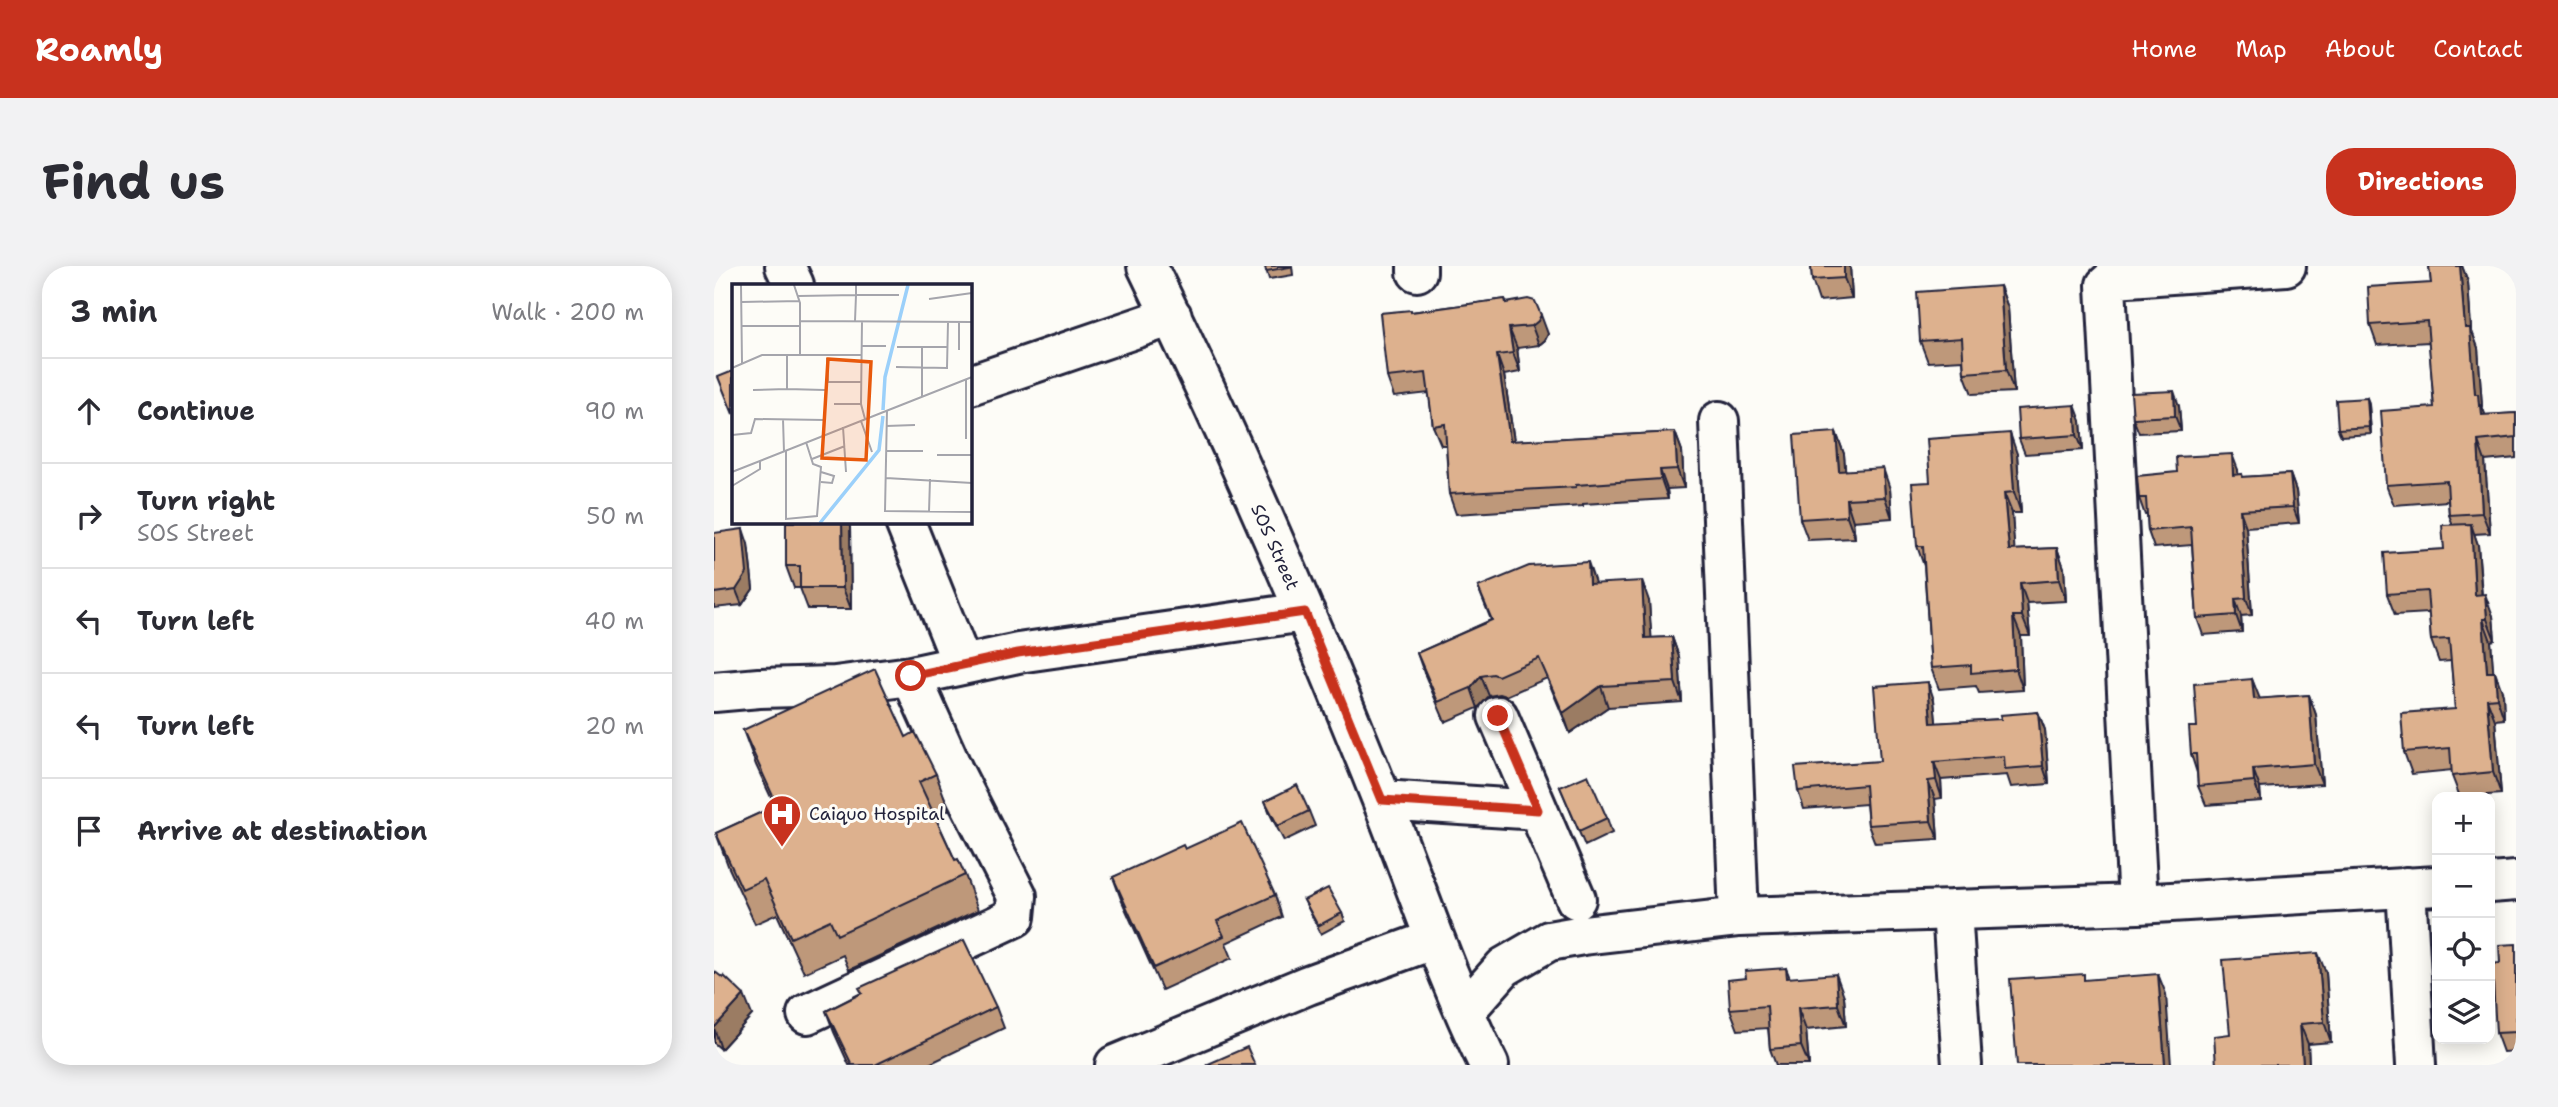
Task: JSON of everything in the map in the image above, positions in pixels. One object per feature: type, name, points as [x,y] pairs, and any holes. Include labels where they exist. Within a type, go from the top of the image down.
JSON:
[{"type":"street","points":[[785,266],[794,284]]},
{"type":"street","name":"SOS Street","points":[[1147,266],[1305,612],[1489,1065]]},
{"type":"street","points":[[2138,904],[2106,285],[2114,278],[2286,266]]},
{"type":"street","points":[[971,385],[1171,316]]},
{"type":"street","points":[[1718,421],[1739,917]]},
{"type":"street","points":[[905,523],[962,664]]},
{"type":"street","points":[[714,692],[835,685],[911,676],[1018,653],[1305,612]]},
{"type":"street","points":[[807,1014],[1015,918],[1017,895],[953,771],[911,676]]},
{"type":"street","points":[[1498,716],[1576,899]]},
{"type":"street","points":[[1382,800],[1538,810]]},
{"type":"street","points":[[2495,883],[2516,881]]},
{"type":"street","points":[[1465,1011],[1504,967],[1549,941],[1583,935],[1739,917],[2138,904],[2422,886],[2416,1065]]},
{"type":"street","points":[[1952,910],[1962,1065]]},
{"type":"street","points":[[1115,1065],[1308,985],[1436,939]]},
{"type":"building","points":[[1265,266],[1290,266],[1290,267],[1266,271]]},
{"type":"building","points":[[1811,266],[1844,266],[1844,278],[1812,280]]},
{"type":"building","points":[[2429,266],[2460,266],[2465,328],[2470,328],[2475,394],[2478,394],[2482,415],[2516,413],[2516,437],[2478,441],[2482,513],[2449,515],[2447,481],[2386,485],[2381,411],[2434,407],[2427,321],[2370,325],[2368,287],[2431,283]]},
{"type":"building","points":[[2000,286],[2006,370],[1964,373],[1962,338],[1920,341],[1917,292]]},
{"type":"building","points":[[1505,299],[1506,303],[1528,299],[1535,301],[1541,315],[1532,326],[1509,328],[1513,353],[1497,355],[1510,441],[1675,432],[1677,469],[1660,470],[1661,479],[1449,494],[1445,424],[1433,426],[1426,373],[1387,377],[1380,313],[1411,312]]},
{"type":"building","points":[[732,371],[732,412],[718,377]]},
{"type":"building","points":[[2174,391],[2175,416],[2133,418],[2131,393]]},
{"type":"building","points":[[2367,398],[2369,427],[2338,429],[2336,400]]},
{"type":"building","points":[[2075,405],[2077,435],[2019,439],[2017,409]]},
{"type":"building","points":[[1836,432],[1839,471],[1883,468],[1885,497],[1846,499],[1847,516],[1800,519],[1794,435]]},
{"type":"building","points":[[2010,433],[2014,492],[2004,493],[2009,550],[2057,548],[2059,580],[2020,583],[2022,616],[2013,616],[2016,669],[1971,673],[1971,665],[1931,668],[1923,546],[1917,546],[1912,483],[1930,482],[1927,439]]},
{"type":"building","points":[[2232,454],[2233,475],[2242,474],[2242,477],[2290,474],[2293,507],[2240,510],[2246,598],[2235,599],[2236,615],[2197,618],[2191,527],[2148,531],[2146,498],[2139,498],[2137,476],[2177,472],[2176,457]]},
{"type":"building","points":[[786,523],[842,523],[843,588],[800,588],[800,566],[786,566]]},
{"type":"building","points":[[2471,524],[2475,595],[2485,594],[2487,619],[2483,619],[2487,672],[2495,672],[2497,698],[2487,699],[2493,772],[2452,776],[2450,748],[2404,752],[2401,713],[2455,709],[2449,639],[2431,640],[2427,591],[2387,594],[2384,553],[2444,549],[2442,525]]},
{"type":"building","points":[[743,529],[747,573],[736,590],[714,593],[714,533]]},
{"type":"building","points":[[1588,562],[1589,584],[1642,581],[1645,638],[1672,637],[1675,682],[1601,686],[1563,713],[1539,658],[1498,676],[1481,676],[1471,688],[1438,702],[1417,653],[1492,620],[1478,587],[1529,566]]},
{"type":"building","points":[[875,669],[906,737],[915,732],[936,774],[919,782],[955,860],[958,859],[965,875],[837,935],[830,920],[791,938],[764,879],[742,889],[716,833],[777,805],[743,730]]},
{"type":"building","points":[[2252,679],[2254,699],[2309,695],[2314,764],[2253,769],[2254,781],[2198,786],[2196,754],[2191,754],[2189,727],[2197,727],[2194,684]]},
{"type":"building","points":[[1928,682],[1931,723],[2001,719],[2000,715],[2038,712],[2043,766],[2005,769],[2004,756],[1934,762],[1936,780],[1928,781],[1931,821],[1868,825],[1865,785],[1798,791],[1795,767],[1880,761],[1874,686]]},
{"type":"building","points":[[1588,775],[1607,818],[1579,831],[1560,787]]},
{"type":"building","points":[[1297,785],[1309,811],[1278,826],[1265,801]]},
{"type":"building","points":[[1242,823],[1275,895],[1217,921],[1224,936],[1154,968],[1113,877],[1183,845],[1185,849]]},
{"type":"building","points":[[1328,888],[1342,913],[1318,926],[1304,900]]},
{"type":"building","points":[[964,940],[996,1007],[875,1065],[852,1065],[826,1011],[862,993],[859,988]]},
{"type":"building","points":[[2516,944],[2516,1032],[2496,1033],[2495,964],[2500,963],[2499,945]]},
{"type":"building","points":[[2318,953],[2324,1022],[2300,1024],[2303,1065],[2216,1065],[2214,1036],[2230,1034],[2223,960]]},
{"type":"building","points":[[1786,968],[1787,978],[1836,974],[1838,1005],[1798,1008],[1801,1046],[1770,1049],[1767,1006],[1730,1009],[1728,980],[1746,978],[1745,971]]},
{"type":"building","points":[[714,971],[723,978],[724,976],[744,995],[714,1028]]},
{"type":"building","points":[[2084,974],[2084,980],[2158,974],[2165,1065],[2017,1065],[2010,979]]},
{"type":"building","points":[[1247,1047],[1255,1065],[1206,1065]]},
{"type":"place","name":"Caiquo Hospital","points":[[782,848]]},
{"type":"route","points":[[911,676],[1018,653],[1305,612],[1382,800],[1538,810],[1498,716]]}]
